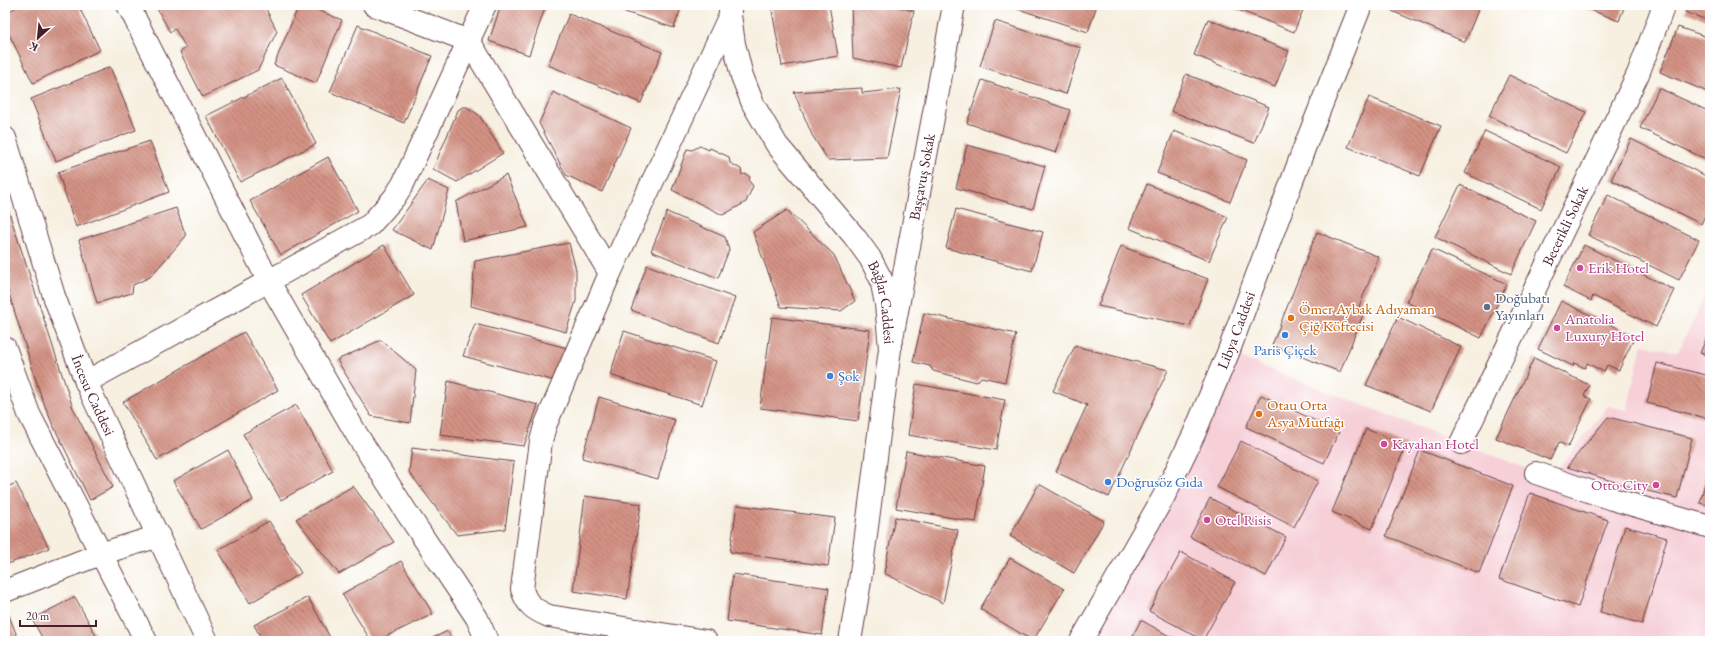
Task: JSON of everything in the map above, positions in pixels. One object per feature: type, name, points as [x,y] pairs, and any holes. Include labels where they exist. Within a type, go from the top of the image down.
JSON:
[{"type":"street","points":[[128,5],[268,282],[357,435],[477,618],[488,641]]},
{"type":"street","points":[[374,5],[469,41],[610,273]]},
{"type":"street","points":[[86,382],[370,225],[390,203],[403,184],[485,5]]},
{"type":"street","name":"Başçavuş Sokak","points":[[890,349],[954,5]]},
{"type":"street","name":"Libya Caddesi","points":[[1081,641],[1164,496],[1194,434],[1228,353],[1305,146],[1360,5]]},
{"type":"street","name":"Becerikli Sokak","points":[[1461,443],[1638,74],[1664,5]]},
{"type":"street","points":[[706,641],[549,616],[538,612],[530,606],[524,593],[523,578],[541,441],[550,412],[610,273],[730,10]]},
{"type":"street","name":"Bağlar Caddesi","points":[[730,10],[734,44],[742,76],[753,104],[777,145],[854,236],[870,258],[881,279],[886,304],[890,349],[860,581],[850,641]]},
{"type":"street","name":"İncesu Caddesi","points":[[5,138],[54,296],[86,382],[207,641]]},
{"type":"street","points":[[5,348],[29,414],[146,641]]},
{"type":"street","points":[[1536,473],[1612,499],[1710,526]]},
{"type":"street","points":[[5,591],[100,554],[159,536]]},
{"type":"shaded area","points":[[1710,285],[1710,641],[1081,641],[1228,353],[1551,478],[1608,406],[1627,410],[1642,344],[1678,352]]},
{"type":"building","points":[[21,5],[78,5],[100,50],[33,83],[5,26],[5,13]]},
{"type":"building","points":[[155,5],[264,5],[277,31],[258,70],[203,97],[180,52],[186,48],[175,29],[170,32]]},
{"type":"building","points":[[299,5],[305,5],[342,20],[316,83],[274,65]]},
{"type":"building","points":[[501,5],[546,5],[529,55],[489,41]]},
{"type":"building","points":[[603,5],[682,5],[674,28]]},
{"type":"building","points":[[771,5],[829,5],[838,56],[782,66]]},
{"type":"building","points":[[851,5],[891,5],[914,11],[901,68],[853,58]]},
{"type":"building","points":[[1006,5],[1097,5],[1088,32]]},
{"type":"building","points":[[1226,5],[1305,5],[1294,32]]},
{"type":"building","points":[[1395,5],[1480,5],[1465,42],[1392,11]]},
{"type":"building","points":[[1578,5],[1625,5],[1619,21]]},
{"type":"building","points":[[1688,5],[1710,5],[1710,21],[1685,12]]},
{"type":"building","points":[[569,14],[662,52],[641,103],[548,65]]},
{"type":"building","points":[[1208,19],[1289,51],[1275,87],[1194,55]]},
{"type":"building","points":[[995,21],[1081,48],[1066,94],[980,66]]},
{"type":"building","points":[[358,25],[432,56],[404,123],[330,92]]},
{"type":"building","points":[[1678,27],[1710,38],[1710,93],[1660,72]]},
{"type":"building","points":[[110,67],[136,130],[56,161],[31,99]]},
{"type":"building","points":[[1186,74],[1269,107],[1254,143],[1171,111]]},
{"type":"building","points":[[1509,75],[1586,112],[1566,153],[1489,116]]},
{"type":"building","points":[[282,78],[316,144],[240,182],[206,116]]},
{"type":"building","points":[[982,80],[1070,110],[1056,153],[967,123]]},
{"type":"building","points":[[862,88],[862,93],[901,89],[887,158],[828,160],[812,135],[794,92]]},
{"type":"building","points":[[1659,88],[1710,112],[1710,161],[1640,128]]},
{"type":"building","points":[[553,92],[631,128],[602,192],[566,175],[539,123]]},
{"type":"building","points":[[1369,97],[1441,126],[1420,176],[1348,147]]},
{"type":"building","points":[[463,107],[467,107],[479,115],[503,153],[457,182],[433,169],[458,110]]},
{"type":"building","points":[[1174,131],[1247,160],[1230,202],[1157,173]]},
{"type":"building","points":[[1485,131],[1561,167],[1541,209],[1465,173]]},
{"type":"building","points":[[1631,139],[1710,178],[1710,205],[1701,224],[1611,180]]},
{"type":"building","points":[[150,141],[169,192],[76,227],[58,172]]},
{"type":"building","points":[[967,145],[1045,166],[1033,209],[956,188]]},
{"type":"building","points":[[700,146],[709,150],[710,148],[729,157],[730,163],[741,169],[742,175],[746,174],[750,177],[749,181],[753,186],[746,202],[723,215],[672,190],[687,149],[692,150]]},
{"type":"building","points":[[328,157],[358,211],[281,255],[250,201]]},
{"type":"building","points":[[506,175],[528,227],[463,241],[456,202]]},
{"type":"building","points":[[428,180],[449,190],[433,250],[392,230]]},
{"type":"building","points":[[1147,184],[1228,217],[1209,261],[1129,228]]},
{"type":"building","points":[[1460,185],[1536,221],[1511,274],[1435,237]]},
{"type":"building","points":[[1608,195],[1699,240],[1679,280],[1588,235]]},
{"type":"building","points":[[5,200],[73,408],[113,487],[90,500],[52,423],[41,396],[5,281]]},
{"type":"building","points":[[176,208],[186,236],[150,277],[133,285],[132,293],[97,303],[79,240]]},
{"type":"building","points":[[956,209],[1043,232],[1032,271],[946,248]]},
{"type":"building","points":[[787,210],[834,255],[855,301],[841,311],[781,307],[753,232]]},
{"type":"building","points":[[667,212],[725,237],[729,250],[718,278],[651,251]]},
{"type":"building","points":[[1317,232],[1379,257],[1358,309],[1364,312],[1340,372],[1272,345]]},
{"type":"building","points":[[569,243],[576,270],[576,301],[566,332],[471,306],[475,261]]},
{"type":"building","points":[[384,245],[414,295],[330,344],[301,295]]},
{"type":"building","points":[[1584,245],[1674,290],[1656,327],[1593,296],[1591,301],[1563,287]]},
{"type":"building","points":[[1121,246],[1208,279],[1190,326],[1098,306]]},
{"type":"building","points":[[1432,249],[1507,284],[1481,338],[1406,302]]},
{"type":"building","points":[[647,265],[735,298],[719,343],[631,310]]},
{"type":"building","points":[[1561,301],[1635,336],[1619,370],[1607,365],[1604,372],[1587,363],[1585,368],[1574,363],[1573,366],[1538,349]]},
{"type":"building","points":[[924,313],[1016,334],[1005,382],[981,377],[977,382],[933,371],[930,366],[913,362]]},
{"type":"building","points":[[772,317],[870,330],[858,421],[760,408]]},
{"type":"building","points":[[1398,317],[1461,347],[1431,411],[1366,385]]},
{"type":"building","points":[[475,324],[567,348],[555,381],[463,356]]},
{"type":"building","points":[[1710,330],[1710,356],[1700,353]]},
{"type":"building","points":[[624,331],[716,361],[702,405],[610,375]]},
{"type":"building","points":[[244,332],[278,390],[157,460],[123,402]]},
{"type":"building","points":[[381,340],[416,370],[410,423],[371,416],[337,360]]},
{"type":"building","points":[[1075,346],[1168,370],[1109,497],[1056,472],[1087,405],[1053,391]]},
{"type":"building","points":[[1534,358],[1589,385],[1584,396],[1591,399],[1568,447],[1559,442],[1550,460],[1496,438]]},
{"type":"building","points":[[1657,363],[1710,376],[1710,419],[1647,403]]},
{"type":"building","points":[[448,381],[538,405],[524,446],[440,435]]},
{"type":"building","points":[[916,384],[1005,400],[996,450],[908,435]]},
{"type":"building","points":[[1261,395],[1339,432],[1324,463],[1246,427]]},
{"type":"building","points":[[599,397],[675,420],[658,479],[582,458]]},
{"type":"building","points":[[296,405],[333,471],[281,500],[243,434]]},
{"type":"building","points":[[1608,417],[1692,438],[1677,498],[1631,487],[1567,467]]},
{"type":"building","points":[[1366,429],[1406,445],[1372,529],[1332,512]]},
{"type":"building","points":[[1241,441],[1318,481],[1294,527],[1217,487]]},
{"type":"building","points":[[412,448],[514,462],[505,529],[457,535],[409,472]]},
{"type":"building","points":[[228,450],[253,500],[201,529],[173,481]]},
{"type":"building","points":[[1420,450],[1513,486],[1479,573],[1386,536]]},
{"type":"building","points":[[906,451],[985,466],[976,522],[896,508]]},
{"type":"building","points":[[1710,463],[1710,506],[1700,503]]},
{"type":"building","points":[[16,483],[49,548],[8,564],[5,557],[5,488]]},
{"type":"building","points":[[1039,484],[1104,521],[1074,573],[1010,536]]},
{"type":"building","points":[[353,486],[394,542],[339,574],[296,519]]},
{"type":"building","points":[[1530,493],[1608,520],[1578,607],[1499,579]]},
{"type":"building","points":[[585,496],[641,504],[627,599],[573,591]]},
{"type":"building","points":[[1210,498],[1286,537],[1266,576],[1190,537]]},
{"type":"building","points":[[737,505],[835,518],[828,566],[730,552]]},
{"type":"building","points":[[895,517],[958,530],[943,603],[884,573]]},
{"type":"building","points":[[269,521],[301,573],[250,603],[218,550]]},
{"type":"building","points":[[1625,526],[1667,538],[1642,624],[1600,612]]},
{"type":"building","points":[[1181,552],[1235,582],[1203,640],[1149,611]]},
{"type":"building","points":[[1010,558],[1064,589],[1033,641],[980,609]]},
{"type":"building","points":[[401,561],[433,614],[376,641],[371,641],[342,594]]},
{"type":"building","points":[[733,574],[829,588],[822,635],[727,621]]},
{"type":"building","points":[[75,597],[99,641],[44,641],[32,619]]},
{"type":"building","points":[[308,597],[332,641],[263,641],[254,625]]},
{"type":"building","points":[[8,613],[19,641],[5,641],[5,614]]},
{"type":"building","points":[[1141,620],[1178,641],[1130,641]]},
{"type":"building","points":[[448,631],[452,641],[426,641]]},
{"type":"place","name":"Erik Hotel","points":[[1580,268]]},
{"type":"place","name":"Doğubatı Yayınları","points":[[1487,307]]},
{"type":"place","name":"Ömer Aybak Adıyaman Çiğ Köftecisi","points":[[1291,318]]},
{"type":"place","name":"Anatolia Luxury Hotel","points":[[1557,328]]},
{"type":"place","name":"Paris Çiçek","points":[[1285,335]]},
{"type":"place","name":"Şok","points":[[830,376]]},
{"type":"place","name":"Otau Orta Asya Mutfağı","points":[[1259,414]]},
{"type":"place","name":"Kayahan Hotel","points":[[1384,444]]},
{"type":"place","name":"Doğrusöz Gıda","points":[[1108,482]]},
{"type":"place","name":"Otto City","points":[[1656,485]]},
{"type":"place","name":"Otel Risis","points":[[1207,520]]}]
